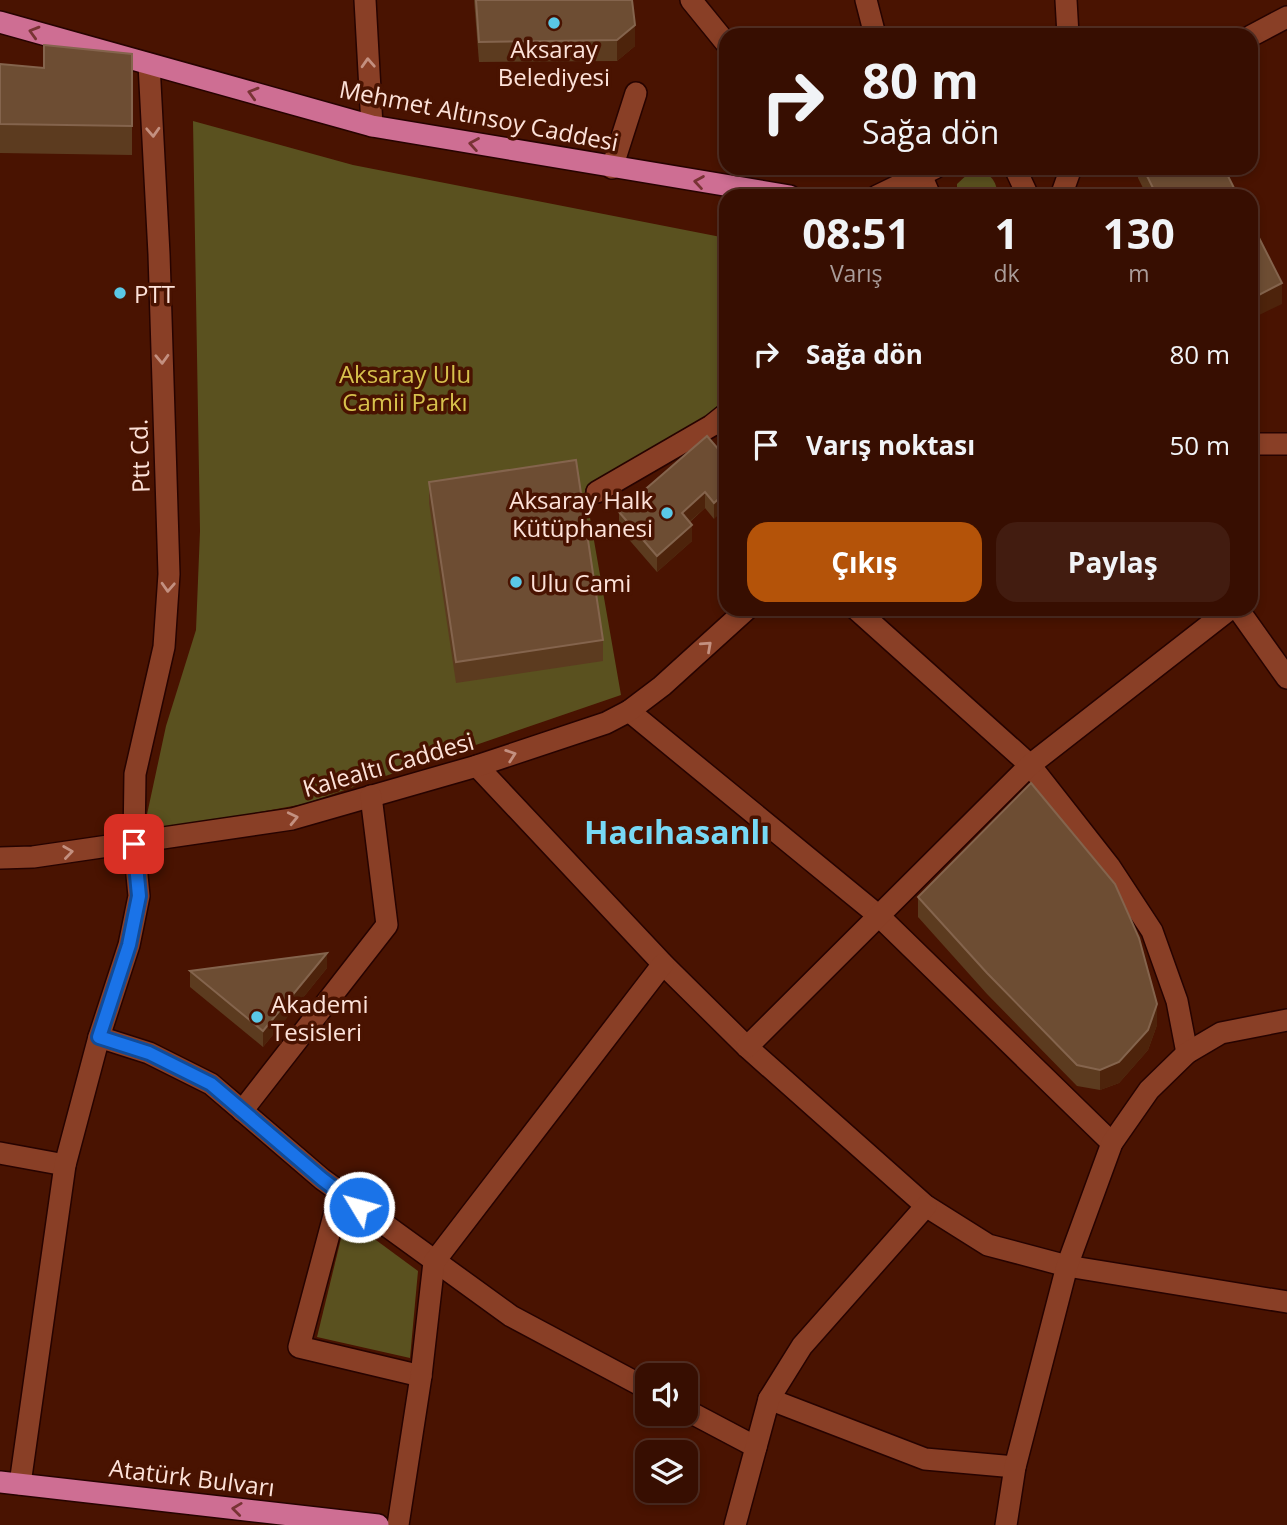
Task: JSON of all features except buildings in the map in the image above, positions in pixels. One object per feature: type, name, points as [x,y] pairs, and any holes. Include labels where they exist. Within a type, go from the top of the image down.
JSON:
[{"type":"main road","name":"Mehmet Altınsoy Caddesi","points":[[0,22],[372,126],[746,189]]},
{"type":"main road","name":"Atatürk Bulvarı","points":[[10,1483],[378,1525]]},
{"type":"street","points":[[691,0],[719,34]]},
{"type":"street","points":[[866,0],[873,28]]},
{"type":"street","points":[[1066,0],[1068,28]]},
{"type":"street","points":[[361,2],[372,126]]},
{"type":"street","points":[[1258,32],[1287,17]]},
{"type":"street","points":[[1258,47],[1287,32]]},
{"type":"street","name":"Ptt Cd.","points":[[10,1483],[65,1165],[99,1037],[129,945],[139,896],[134,844],[135,774],[164,647],[169,574],[159,254],[149,64]]},
{"type":"street","points":[[612,168],[636,93]]},
{"type":"street","points":[[890,189],[915,175]]},
{"type":"street","points":[[597,492],[719,420]]},
{"type":"street","points":[[1258,444],[1287,444]]},
{"type":"street","name":"Kalealtı Caddesi","points":[[0,858],[33,857],[134,844],[292,819],[477,766],[606,723],[629,711],[662,686],[739,616]]},
{"type":"street","points":[[864,616],[1030,765],[1110,867],[1152,931],[1178,1002],[1187,1053]]},
{"type":"street","points":[[747,1047],[1030,765],[1221,616]]},
{"type":"street","points":[[1243,616],[1287,678]]},
{"type":"street","points":[[629,711],[879,916],[1112,1143]]},
{"type":"street","points":[[477,766],[663,964],[747,1047],[926,1206],[988,1245],[1067,1266],[1287,1302]]},
{"type":"street","points":[[243,1111],[387,925],[371,796]]},
{"type":"street","points":[[398,1525],[421,1376],[434,1262],[663,964]]},
{"type":"street","points":[[1006,1525],[1015,1467],[1067,1266],[1112,1143],[1149,1090],[1187,1053],[1221,1033],[1287,1020]]},
{"type":"street","points":[[99,1037],[149,1053],[211,1084],[340,1193],[511,1317],[635,1382]]},
{"type":"street","points":[[0,1153],[65,1165]]},
{"type":"street","points":[[340,1193],[299,1347],[421,1376]]},
{"type":"street","points":[[735,1525],[769,1399],[802,1346],[926,1206]]},
{"type":"street","points":[[769,1399],[925,1459],[1015,1467]]},
{"type":"street","points":[[698,1416],[756,1447]]},
{"type":"green space","name":"Aksaray Ulu Camii Parkı","points":[[193,121],[353,165],[719,237],[719,406],[695,429],[585,489],[621,695],[304,804],[143,833],[166,726],[196,630],[200,531]]},
{"type":"green space","points":[[967,175],[988,175],[996,189],[957,189],[957,184]]},
{"type":"green space","points":[[346,1218],[418,1271],[410,1358],[317,1337]]},
{"type":"place","name":"Aksaray Belediyesi","points":[[554,23]]},
{"type":"place","name":"PTT","points":[[120,293]]},
{"type":"place","name":"Aksaray Halk Kütüphanesi","points":[[667,513]]},
{"type":"place","name":"Ulu Cami","points":[[516,582]]},
{"type":"place","name":"Akademi Tesisleri","points":[[257,1017]]},
{"type":"district","name":"Hacıhasanlı","points":[[677,831]]},
{"type":"route","points":[[134,844],[139,896],[129,945],[99,1037],[149,1053],[211,1084],[322,1179],[359,1207]]}]
